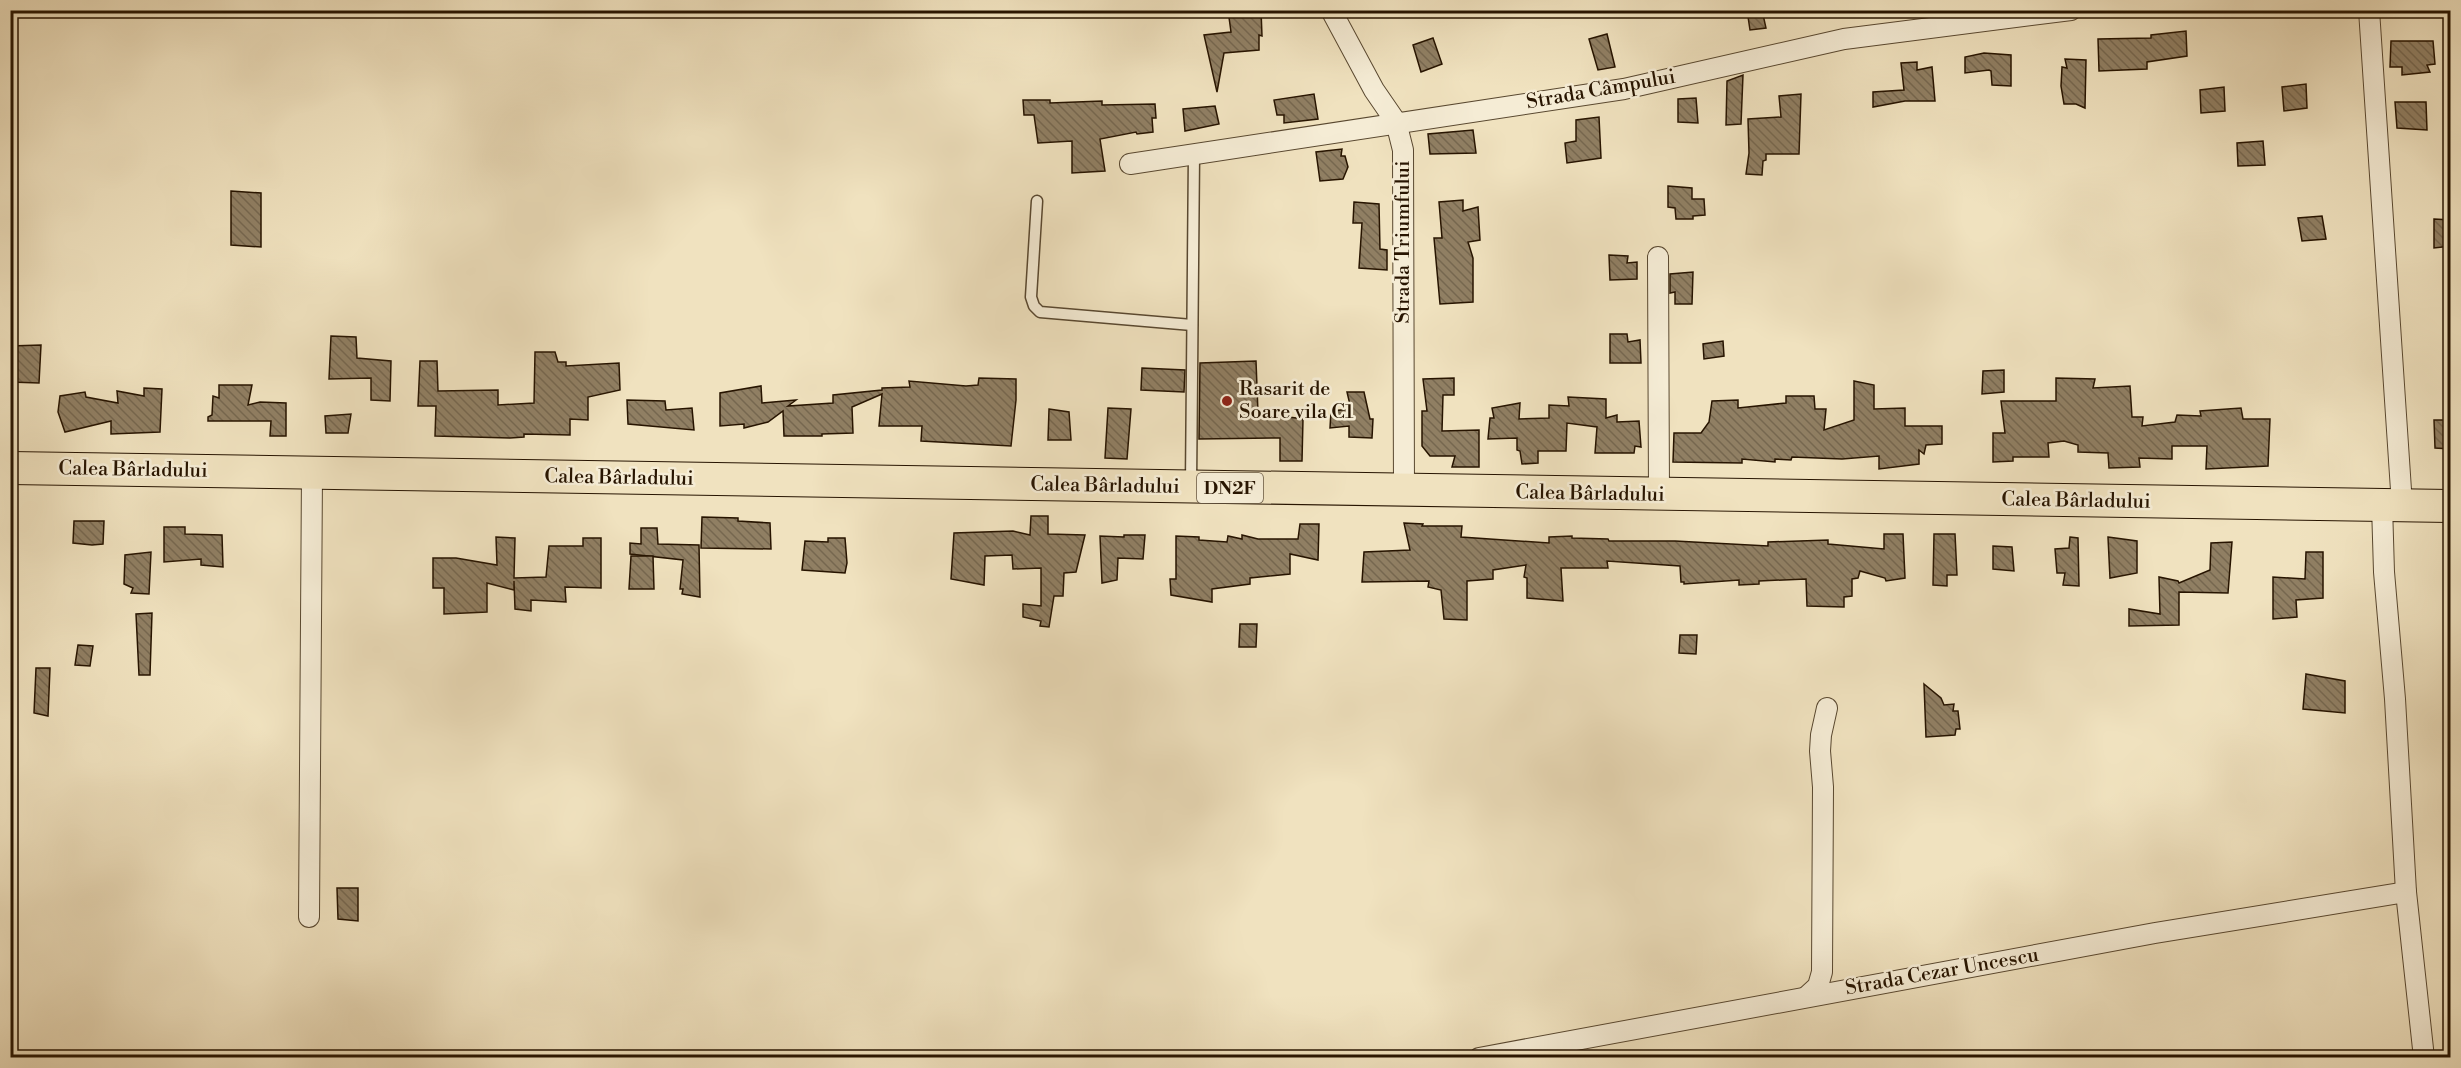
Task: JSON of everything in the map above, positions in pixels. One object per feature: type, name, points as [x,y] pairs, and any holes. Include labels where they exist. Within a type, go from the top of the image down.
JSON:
[{"type":"main road","name":"Calea Bârladului","points":[[10,468],[2451,506]]},
{"type":"street","name":"Strada Triumfului","points":[[1331,10],[1374,90],[1396,122],[1403,150],[1404,491]]},
{"type":"street","name":"Strada Câmpului","points":[[1130,164],[1624,89],[1844,39],[2071,10]]},
{"type":"street","points":[[2369,10],[2392,505],[2384,572],[2395,699],[2406,892],[2424,1058]]},
{"type":"street","points":[[1658,257],[1659,495]]},
{"type":"street","points":[[309,917],[312,473]]},
{"type":"street","points":[[1806,997],[1818,986],[1821,972],[1823,787],[1820,751],[1827,708]]},
{"type":"street","name":"Strada Cezar Uncescu","points":[[1479,1058],[2155,933],[2406,892]]},
{"type":"lane","points":[[1191,488],[1194,154]]},
{"type":"lane","points":[[1036,201],[1031,297],[1034,306],[1040,312],[1192,325]]},
{"type":"building","points":[[1228,10],[1261,10],[1262,36],[1259,35],[1259,50],[1224,53],[1217,92],[1204,35],[1231,32]]},
{"type":"building","points":[[1747,10],[1762,10],[1766,28],[1750,30]]},
{"type":"building","points":[[2186,31],[2187,56],[2147,62],[2147,69],[2099,71],[2098,39],[2151,38],[2151,35]]},
{"type":"building","points":[[1607,34],[1615,67],[1598,70],[1589,39]]},
{"type":"building","points":[[1433,38],[1442,64],[1421,72],[1413,45]]},
{"type":"building","points":[[2391,41],[2433,41],[2435,64],[2427,65],[2430,72],[2402,75],[2402,67],[2390,67]]},
{"type":"building","points":[[1984,53],[2011,55],[2011,86],[1992,85],[1989,70],[1965,73],[1965,57]]},
{"type":"building","points":[[2065,59],[2086,60],[2085,108],[2076,104],[2064,104],[2061,86],[2062,67],[2067,68]]},
{"type":"building","points":[[1917,62],[1917,70],[1932,67],[1935,101],[1905,101],[1873,107],[1873,92],[1904,90],[1901,63]]},
{"type":"building","points":[[1743,75],[1741,124],[1726,125],[1727,81]]},
{"type":"building","points":[[2306,84],[2307,108],[2284,111],[2282,87]]},
{"type":"building","points":[[2224,87],[2225,111],[2201,113],[2200,90]]},
{"type":"building","points":[[1314,94],[1318,119],[1284,123],[1284,115],[1277,115],[1274,100]]},
{"type":"building","points":[[1801,94],[1799,154],[1766,154],[1762,175],[1746,174],[1749,153],[1748,119],[1781,117],[1779,96]]},
{"type":"building","points":[[1696,98],[1698,123],[1678,122],[1678,99]]},
{"type":"building","points":[[1023,100],[1050,100],[1050,103],[1102,101],[1102,105],[1155,104],[1156,118],[1152,118],[1153,132],[1137,134],[1136,132],[1100,139],[1105,171],[1072,173],[1072,141],[1038,143],[1034,115],[1024,115]]},
{"type":"building","points":[[2395,102],[2426,102],[2427,130],[2397,128]]},
{"type":"building","points":[[1215,106],[1219,124],[1185,131],[1183,109]]},
{"type":"building","points":[[1599,117],[1601,158],[1567,163],[1565,143],[1576,141],[1576,120]]},
{"type":"building","points":[[1473,130],[1476,153],[1430,154],[1428,134]]},
{"type":"building","points":[[2263,141],[2265,165],[2238,166],[2237,143]]},
{"type":"building","points":[[1342,149],[1341,156],[1345,156],[1348,167],[1343,179],[1320,181],[1316,152]]},
{"type":"building","points":[[1668,186],[1692,188],[1692,199],[1704,199],[1705,215],[1693,216],[1693,219],[1676,219],[1675,208],[1668,207]]},
{"type":"building","points":[[231,191],[261,193],[261,247],[231,245]]},
{"type":"building","points":[[1463,200],[1463,211],[1478,207],[1480,240],[1468,242],[1473,258],[1473,302],[1440,304],[1434,238],[1442,238],[1439,202]]},
{"type":"building","points":[[1354,202],[1379,204],[1380,249],[1387,250],[1387,270],[1359,268],[1362,223],[1353,223]]},
{"type":"building","points":[[2322,216],[2326,239],[2302,241],[2298,218]]},
{"type":"building","points":[[2434,219],[2451,220],[2451,246],[2434,248]]},
{"type":"building","points":[[1609,255],[1628,256],[1627,263],[1637,262],[1637,279],[1610,280]]},
{"type":"building","points":[[1693,272],[1692,304],[1675,304],[1675,292],[1670,293],[1670,274]]},
{"type":"building","points":[[1610,334],[1627,334],[1628,342],[1640,340],[1641,363],[1610,363]]},
{"type":"building","points":[[331,336],[356,337],[357,358],[391,361],[390,401],[371,400],[371,378],[329,379]]},
{"type":"building","points":[[1723,341],[1724,356],[1704,359],[1703,344]]},
{"type":"building","points":[[41,345],[39,383],[10,382],[10,346]]},
{"type":"building","points":[[535,352],[555,352],[558,362],[566,362],[566,366],[619,363],[620,390],[588,397],[588,420],[570,419],[570,435],[524,434],[524,437],[510,438],[435,436],[436,406],[418,406],[420,361],[437,361],[438,391],[498,390],[498,405],[534,403]]},
{"type":"building","name":"Rasarit de Soare vila C1","points":[[1256,361],[1258,413],[1303,419],[1302,461],[1280,461],[1280,438],[1199,439],[1200,363]]},
{"type":"building","points":[[1142,368],[1185,370],[1184,392],[1141,390]]},
{"type":"building","points":[[2004,370],[2004,392],[1982,394],[1983,371]]},
{"type":"building","points":[[979,378],[1016,379],[1011,446],[921,441],[922,426],[879,426],[882,394],[852,407],[853,433],[784,436],[783,411],[768,422],[744,428],[744,424],[720,426],[720,393],[761,386],[762,403],[796,400],[788,406],[833,403],[833,395],[882,390],[882,388],[910,387],[909,381],[966,386],[978,385]]},
{"type":"building","points":[[1454,378],[1454,395],[1443,395],[1442,431],[1479,430],[1479,467],[1452,467],[1455,456],[1430,456],[1422,446],[1422,411],[1427,411],[1423,379]]},
{"type":"building","points":[[2056,378],[2095,379],[2093,388],[2130,386],[2132,417],[2143,417],[2142,426],[2175,422],[2177,415],[2201,416],[2200,411],[2241,408],[2243,419],[2270,419],[2268,466],[2206,469],[2207,446],[2172,446],[2172,459],[2139,458],[2140,467],[2109,468],[2108,453],[2078,452],[2078,445],[2064,441],[2048,443],[2049,457],[2013,457],[2013,461],[1993,462],[1993,433],[2005,433],[2001,401],[2056,401]]},
{"type":"building","points":[[1854,381],[1874,385],[1874,409],[1905,408],[1905,426],[1942,426],[1942,444],[1926,445],[1924,454],[1919,450],[1919,464],[1879,469],[1879,456],[1842,459],[1792,457],[1791,460],[1775,459],[1775,462],[1742,459],[1742,463],[1673,462],[1674,433],[1701,433],[1709,422],[1712,401],[1738,400],[1738,408],[1786,403],[1786,396],[1814,396],[1815,409],[1826,409],[1824,430],[1854,420]]},
{"type":"building","points":[[219,385],[252,385],[248,405],[260,402],[286,403],[286,436],[270,436],[271,421],[208,421],[208,417],[212,415],[213,396],[219,398]]},
{"type":"building","points":[[144,388],[162,389],[160,432],[111,434],[111,421],[65,432],[58,412],[60,396],[85,392],[86,397],[118,403],[117,391],[144,396]]},
{"type":"building","points":[[1347,392],[1364,392],[1370,419],[1373,419],[1372,438],[1349,437],[1349,426],[1330,428],[1331,411],[1351,409]]},
{"type":"building","points":[[1568,397],[1606,399],[1606,418],[1617,415],[1617,422],[1639,421],[1641,447],[1635,446],[1634,453],[1595,453],[1597,427],[1567,423],[1566,451],[1538,451],[1538,463],[1522,464],[1520,451],[1517,450],[1517,438],[1488,439],[1490,418],[1494,418],[1492,408],[1520,403],[1519,419],[1549,418],[1549,405],[1569,406]]},
{"type":"building","points":[[627,400],[665,401],[666,410],[692,408],[694,430],[628,424]]},
{"type":"building","points":[[1108,408],[1131,409],[1127,459],[1105,458]]},
{"type":"building","points":[[1049,409],[1069,412],[1071,440],[1048,440]]},
{"type":"building","points":[[351,414],[348,433],[326,433],[325,416]]},
{"type":"building","points":[[2434,420],[2451,420],[2451,449],[2435,448]]},
{"type":"building","points":[[1031,516],[1048,516],[1048,534],[1085,535],[1076,572],[1064,573],[1063,596],[1054,596],[1049,627],[1040,626],[1041,621],[1023,617],[1023,604],[1041,606],[1041,568],[1013,569],[1012,555],[985,556],[984,585],[951,579],[954,533],[1013,531],[1030,535]]},
{"type":"building","points":[[702,517],[738,518],[738,521],[770,523],[771,549],[701,548]]},
{"type":"building","points":[[74,521],[104,521],[103,544],[73,543]]},
{"type":"building","points":[[1404,523],[1423,524],[1422,526],[1462,526],[1461,537],[1549,543],[1549,537],[1572,536],[1572,538],[1608,539],[1609,541],[1675,541],[1768,546],[1768,542],[1828,540],[1828,544],[1884,549],[1884,534],[1903,534],[1905,578],[1886,581],[1885,578],[1860,571],[1858,578],[1852,579],[1852,596],[1844,597],[1844,607],[1807,606],[1806,579],[1759,581],[1759,584],[1739,585],[1739,580],[1684,584],[1681,582],[1680,566],[1607,561],[1608,568],[1561,568],[1563,601],[1527,598],[1527,578],[1524,577],[1526,565],[1493,570],[1493,579],[1467,581],[1467,620],[1444,619],[1441,590],[1428,587],[1429,581],[1362,582],[1364,552],[1410,550]]},
{"type":"building","points":[[1300,524],[1319,524],[1318,560],[1290,554],[1290,574],[1250,578],[1250,584],[1212,589],[1212,602],[1171,595],[1170,579],[1176,579],[1176,536],[1227,542],[1228,536],[1242,539],[1242,535],[1258,539],[1298,539]]},
{"type":"building","points":[[164,527],[185,527],[185,534],[222,535],[223,567],[201,565],[201,559],[164,562]]},
{"type":"building","points":[[641,528],[657,528],[658,544],[699,545],[700,597],[682,594],[683,589],[680,589],[683,560],[630,554],[630,543],[641,544]]},
{"type":"building","points":[[1934,534],[1955,534],[1957,575],[1947,575],[1947,586],[1933,585]]},
{"type":"building","points":[[1124,535],[1145,535],[1143,559],[1118,558],[1117,580],[1102,583],[1100,536],[1124,537]]},
{"type":"building","points":[[496,537],[515,538],[514,578],[546,577],[549,546],[583,546],[583,538],[601,538],[601,588],[565,587],[566,602],[531,600],[531,611],[515,609],[514,581],[514,590],[487,583],[487,612],[444,614],[444,588],[433,588],[433,558],[456,558],[497,565]]},
{"type":"building","points":[[2070,537],[2078,538],[2079,586],[2063,585],[2065,573],[2057,573],[2055,549],[2069,548]]},
{"type":"building","points":[[2108,537],[2137,541],[2137,573],[2110,578]]},
{"type":"building","points":[[828,538],[845,538],[847,563],[845,573],[802,570],[805,541],[828,542]]},
{"type":"building","points":[[2232,542],[2228,593],[2179,592],[2179,625],[2129,626],[2129,609],[2160,614],[2159,577],[2179,583],[2210,570],[2211,543]]},
{"type":"building","points":[[1993,546],[2012,547],[2014,571],[1993,569]]},
{"type":"building","points":[[151,552],[149,594],[131,593],[133,588],[124,584],[125,555]]},
{"type":"building","points":[[2306,552],[2323,552],[2323,598],[2296,600],[2297,617],[2273,619],[2273,577],[2305,579]]},
{"type":"building","points":[[631,556],[653,556],[654,589],[629,589]]},
{"type":"building","points":[[152,613],[150,675],[139,675],[136,614]]},
{"type":"building","points":[[1240,624],[1257,624],[1256,647],[1239,647]]},
{"type":"building","points":[[1680,635],[1697,635],[1696,654],[1679,653]]},
{"type":"building","points":[[78,645],[93,646],[90,666],[75,665]]},
{"type":"building","points":[[36,668],[50,668],[48,716],[34,713]]},
{"type":"building","points":[[2306,674],[2345,681],[2345,713],[2303,709]]},
{"type":"building","points":[[1924,684],[1941,698],[1944,705],[1954,704],[1953,711],[1958,711],[1960,729],[1956,729],[1955,735],[1926,737]]},
{"type":"building","points":[[337,888],[358,888],[358,921],[338,919]]},
{"type":"place","name":"Rasarit de Soare vila C1","points":[[1227,401]]}]
